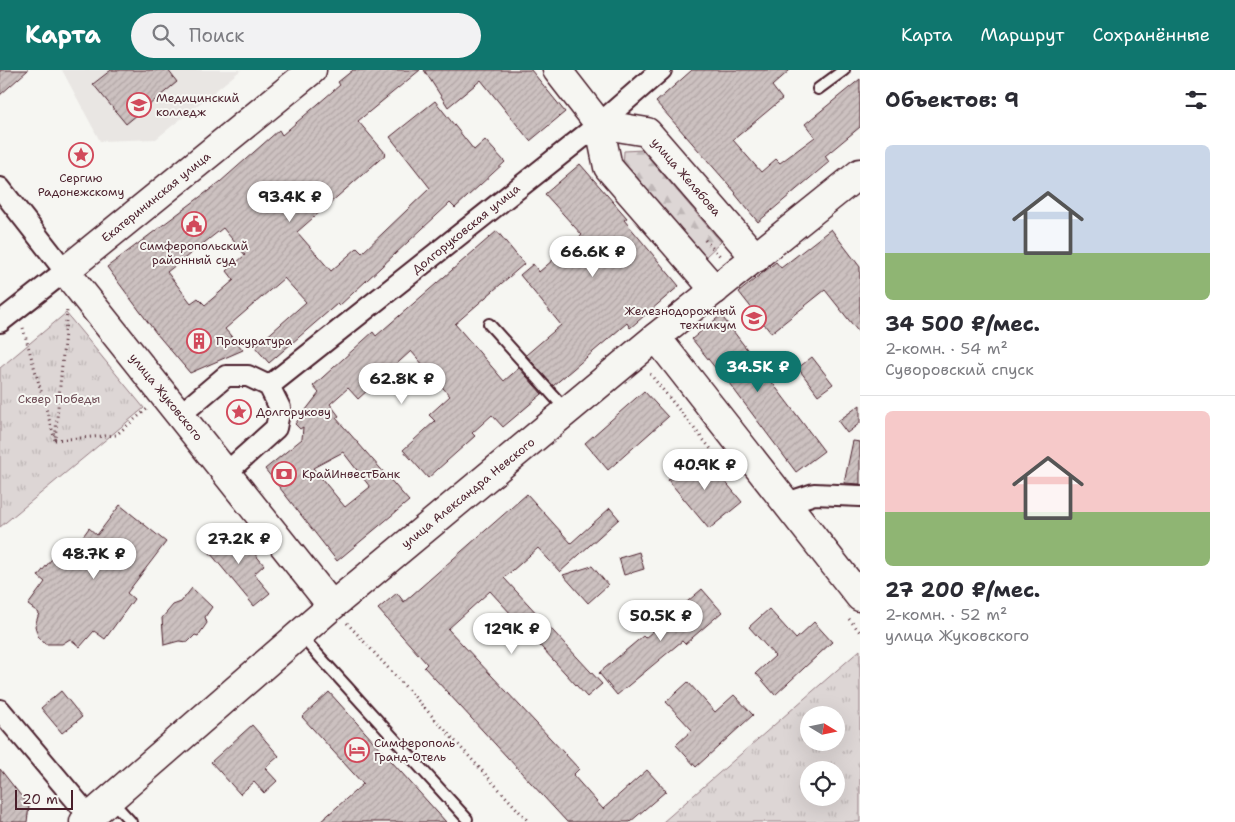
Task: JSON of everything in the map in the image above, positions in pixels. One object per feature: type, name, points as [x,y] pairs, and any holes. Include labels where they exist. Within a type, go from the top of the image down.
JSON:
[{"type":"main road","name":"Екатерининская улица","points":[[65,271],[312,70]]},
{"type":"main road","points":[[557,70],[600,124],[608,167],[715,290]]},
{"type":"main road","name":"улица Желябова","points":[[600,124],[647,132],[756,258]]},
{"type":"main road","name":"улица Александра Невского","points":[[87,819],[332,606],[656,337],[860,173]]},
{"type":"main road","name":"улица Жуковского","points":[[65,271],[332,606]]},
{"type":"main road","points":[[656,337],[860,597]]},
{"type":"street","name":"Долгоруковская улица","points":[[269,386],[600,124],[661,70]]},
{"type":"street","name":"улица Жуковского","points":[[0,188],[65,271]]},
{"type":"street","name":"Екатерининская улица","points":[[0,322],[65,271]]},
{"type":"street","points":[[180,415],[226,376],[248,376],[269,386],[280,408],[276,428],[226,473]]},
{"type":"street","points":[[787,503],[814,494],[860,496]]},
{"type":"street","points":[[0,710],[87,819]]},
{"type":"lane","points":[[818,89],[844,70]]},
{"type":"lane","points":[[489,324],[567,412]]},
{"type":"lane","points":[[300,634],[467,819]]},
{"type":"lane","points":[[111,799],[131,822]]},
{"type":"path","points":[[55,440],[67,303]]},
{"type":"path","points":[[18,308],[55,440]]},
{"type":"path","points":[[55,440],[116,435],[150,406]]},
{"type":"path","points":[[332,606],[529,822]]},
{"type":"shaded area","name":"Медицинский колледж","points":[[62,70],[241,70],[156,139],[100,141]]},
{"type":"green space","points":[[642,150],[721,242],[705,257],[623,167],[624,151]]},
{"type":"green space","name":"Сквер Победы","points":[[66,313],[144,408],[0,527],[0,368]]},
{"type":"green space","points":[[860,650],[860,822],[663,822]]},
{"type":"building","points":[[0,70],[28,70],[0,95]]},
{"type":"building","points":[[111,70],[168,70],[177,82],[126,124],[93,84]]},
{"type":"building","points":[[353,70],[420,70],[358,121],[386,154],[297,232],[331,271],[357,248],[362,253],[430,188],[390,137],[435,101],[474,150],[485,140],[505,162],[455,208],[450,203],[339,306],[337,304],[269,363],[255,347],[306,302],[284,278],[225,329],[243,350],[190,373],[156,333],[107,267],[220,182],[279,130],[282,135],[340,85],[338,82]],"holes":[[[223,228],[245,255],[227,271],[234,280],[205,305],[198,298],[191,303],[167,272]]]},
{"type":"building","points":[[424,70],[531,70],[565,112],[530,141],[481,80],[448,107]]},
{"type":"building","points":[[692,70],[790,70],[772,86],[782,99],[733,140],[761,172],[776,159],[780,163],[815,137],[805,124],[860,79],[860,127],[825,156],[829,162],[758,222],[736,193],[656,102]]},
{"type":"building","points":[[580,164],[627,218],[624,220],[679,286],[630,328],[627,323],[553,386],[526,355],[561,325],[520,275],[533,264],[539,272],[582,235],[545,194]]},
{"type":"building","name":"Железнодорожный техникум","points":[[831,229],[860,267],[860,334],[825,290],[771,333],[739,292],[776,262],[781,268]]},
{"type":"building","points":[[497,231],[524,264],[455,324],[504,381],[519,368],[542,394],[503,427],[492,415],[472,433],[475,436],[428,478],[403,450],[435,421],[429,415],[450,396],[411,351],[358,399],[348,388],[330,404],[339,416],[336,418],[409,501],[337,561],[265,469],[302,439],[303,427],[300,429],[295,424],[319,393],[313,386],[373,332],[376,336]],"holes":[[[343,452],[370,487],[345,507],[313,468]]]},
{"type":"building","points":[[721,315],[824,451],[796,472],[726,379],[692,339]]},
{"type":"building","points":[[812,357],[833,384],[818,395],[798,368]]},
{"type":"building","points":[[644,391],[668,417],[608,470],[585,443]]},
{"type":"building","points":[[860,405],[860,423],[847,433],[838,421]]},
{"type":"building","points":[[853,441],[860,442],[860,484],[844,483]]},
{"type":"building","points":[[701,452],[742,502],[709,529],[668,480]]},
{"type":"building","points":[[527,494],[571,543],[610,508],[619,519],[560,572],[538,548],[504,578],[602,684],[587,697],[490,591],[448,629],[579,769],[573,775],[603,809],[647,770],[666,791],[630,822],[567,822],[424,667],[427,664],[378,609],[397,593],[404,602]]},
{"type":"building","points":[[120,505],[166,542],[127,593],[134,599],[105,639],[94,631],[80,647],[70,639],[62,644],[45,644],[38,636],[35,626],[39,613],[28,605],[45,582],[38,576],[64,544],[73,550],[89,528],[97,535]]},
{"type":"building","points":[[232,527],[264,565],[254,574],[270,593],[254,606],[206,548]]},
{"type":"building","points":[[639,552],[644,569],[624,575],[619,558]]},
{"type":"building","points":[[592,566],[608,585],[588,603],[563,575]]},
{"type":"building","points":[[192,588],[212,607],[205,617],[207,623],[198,636],[195,635],[188,642],[179,641],[164,645],[162,618],[173,605],[181,602]]},
{"type":"building","points":[[702,589],[722,612],[685,644],[682,641],[617,695],[599,673],[643,636],[645,638]]},
{"type":"building","points":[[769,609],[796,639],[814,622],[832,642],[775,695],[756,673],[775,656],[749,627]]},
{"type":"building","points":[[688,682],[715,712],[734,695],[753,715],[696,767],[676,745],[692,730],[666,702]]},
{"type":"building","points":[[61,691],[82,717],[62,733],[41,708]]},
{"type":"building","name":"Симферополь Гранд-Отель","points":[[329,692],[446,822],[320,822],[363,784],[302,717]]},
{"type":"building","points":[[252,725],[279,756],[265,768],[277,781],[264,793],[254,782],[240,794],[211,762]]},
{"type":"building","points":[[0,769],[29,806],[27,822],[0,822]]},
{"type":"place","name":"Медицинский колледж","points":[[139,105]]},
{"type":"place","name":"Сергию Радонежскому","points":[[81,155]]},
{"type":"place","name":"Симферопольский районный суд","points":[[194,224]]},
{"type":"place","name":"Железнодорожный техникум","points":[[754,318]]},
{"type":"place","name":"Прокуратура","points":[[199,341]]},
{"type":"place","name":"Долгорукову","points":[[239,412]]},
{"type":"place","name":"КрайИнвестБанк","points":[[284,474]]},
{"type":"place","name":"Симферополь Гранд-Отель","points":[[357,750]]}]
